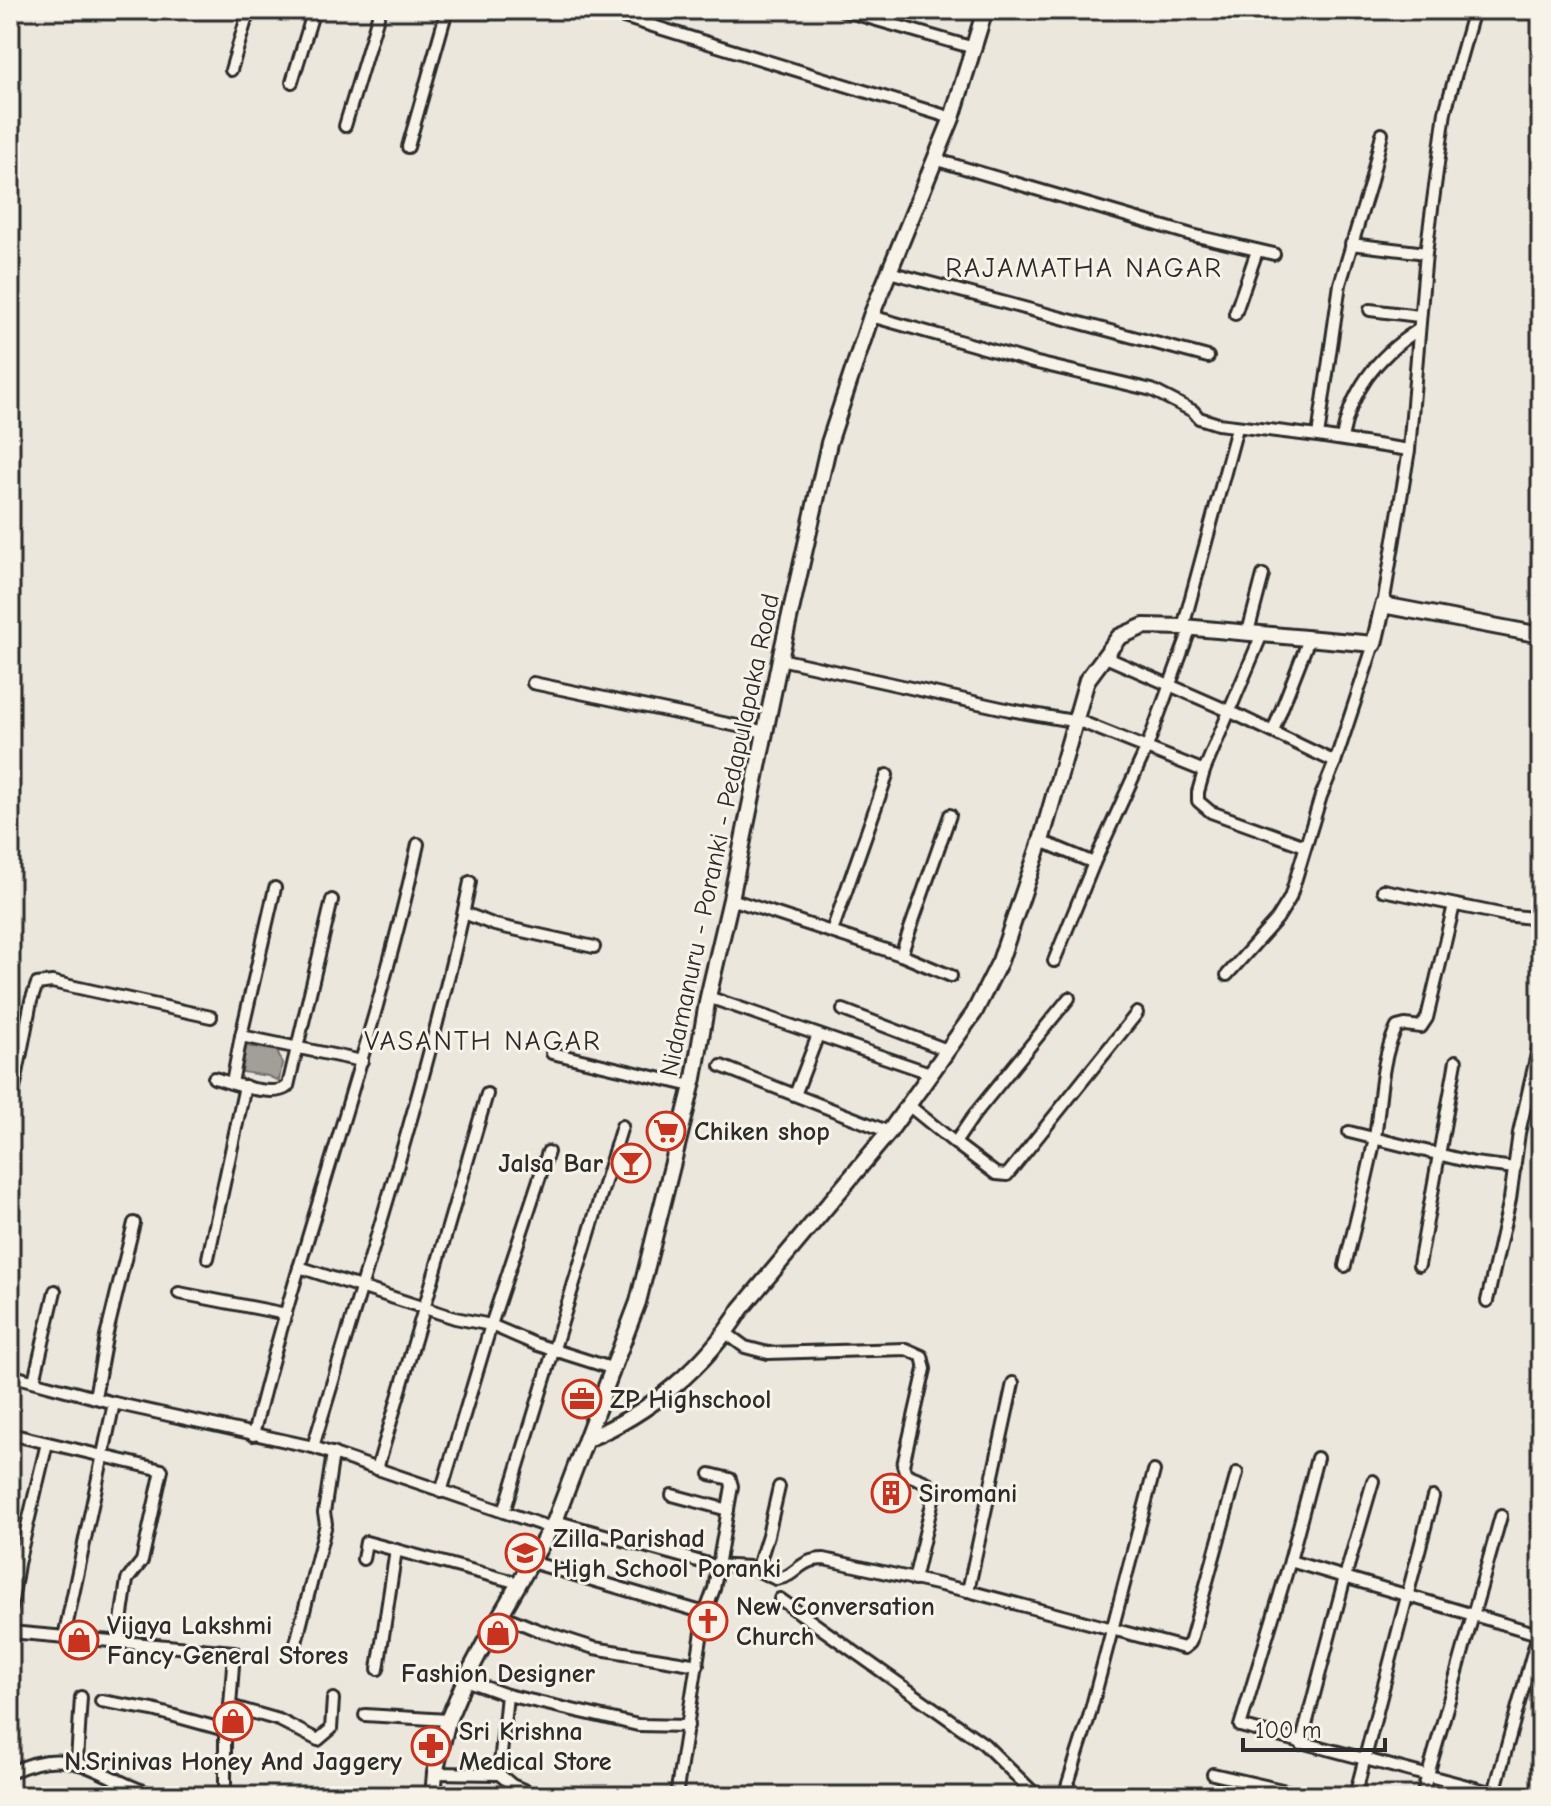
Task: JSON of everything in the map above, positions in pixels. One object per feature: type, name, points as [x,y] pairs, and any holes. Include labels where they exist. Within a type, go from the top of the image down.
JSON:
[{"type":"main road","name":"Nidamanuru - Poranki - Pedapulapaka Road","points":[[433,1796],[435,1773],[448,1720],[465,1680],[553,1524],[638,1302],[692,1086],[780,659],[829,443],[871,316],[937,160],[985,10]]},
{"type":"main road","points":[[587,1439],[626,1419],[702,1361],[726,1333],[741,1309],[889,1132],[974,1013],[1000,961],[1041,841],[1087,680],[1119,637],[1144,626],[1187,627],[1374,644],[1383,605],[1541,635]]},
{"type":"street","points":[[231,70],[249,10]]},
{"type":"street","points":[[292,82],[314,10]]},
{"type":"street","points":[[345,126],[380,10]]},
{"type":"street","points":[[408,147],[447,10]]},
{"type":"street","points":[[601,10],[952,118]]},
{"type":"street","points":[[842,10],[974,48]]},
{"type":"street","points":[[1383,605],[1409,450],[1419,316],[1445,112],[1474,10]]},
{"type":"street","points":[[1318,436],[1340,284],[1382,134]]},
{"type":"street","points":[[937,160],[1192,235],[1274,254]]},
{"type":"street","points":[[1351,244],[1426,253]]},
{"type":"street","points":[[1235,314],[1257,251]]},
{"type":"street","points":[[889,272],[1208,357]]},
{"type":"street","points":[[1370,310],[1419,316]]},
{"type":"street","points":[[871,316],[1033,362],[1152,390],[1193,411],[1199,418],[1237,428],[1342,439],[1409,450]]},
{"type":"street","points":[[1342,439],[1346,416],[1370,370],[1387,352],[1418,330]]},
{"type":"street","points":[[1054,961],[1147,747],[1169,687],[1237,428]]},
{"type":"street","points":[[1263,575],[1255,633],[1231,712],[1204,771],[1198,801],[1211,812],[1305,846]]},
{"type":"street","points":[[1273,731],[1309,639]]},
{"type":"street","points":[[1227,975],[1277,919],[1290,898],[1321,796],[1374,644]]},
{"type":"street","points":[[1103,656],[1273,731],[1335,762]]},
{"type":"street","points":[[780,659],[1073,721],[1204,771]]},
{"type":"street","points":[[533,683],[766,732]]},
{"type":"street","points":[[832,931],[887,775]]},
{"type":"street","points":[[901,955],[950,815]]},
{"type":"street","points":[[1041,841],[1094,863]]},
{"type":"street","points":[[253,1435],[299,1267],[362,1061],[418,844]]},
{"type":"street","points":[[313,1447],[412,1121],[470,882]]},
{"type":"street","points":[[232,1083],[275,888]]},
{"type":"street","points":[[1383,890],[1505,915],[1541,919]]},
{"type":"street","points":[[731,899],[901,955],[951,976]]},
{"type":"street","points":[[214,1078],[270,1092],[284,1090],[288,1086],[332,900]]},
{"type":"street","points":[[1345,1266],[1394,1032],[1397,1027],[1405,1025],[1421,1027],[1427,1018],[1454,905]]},
{"type":"street","points":[[464,913],[495,925],[594,947]]},
{"type":"street","points":[[10,1110],[37,984],[52,982],[211,1017]]},
{"type":"street","points":[[708,997],[930,1073]]},
{"type":"street","points":[[955,1143],[1069,998]]},
{"type":"street","points":[[843,1010],[947,1050]]},
{"type":"street","points":[[907,1104],[996,1174],[1007,1175],[1137,1013]]},
{"type":"street","points":[[795,1095],[818,1035]]},
{"type":"street","points":[[241,1036],[362,1061]]},
{"type":"street","points":[[1487,1301],[1541,1036]]},
{"type":"street","points":[[552,1053],[692,1086]]},
{"type":"street","points":[[1419,1265],[1456,1061]]},
{"type":"street","points":[[721,1066],[889,1132]]},
{"type":"street","points":[[208,1258],[245,1086]]},
{"type":"street","points":[[377,1469],[487,1094]]},
{"type":"street","points":[[504,1512],[622,1126]]},
{"type":"street","points":[[1349,1132],[1474,1163],[1515,1168]]},
{"type":"street","points":[[441,1492],[491,1325],[548,1152]]},
{"type":"street","points":[[95,1397],[134,1223]]},
{"type":"street","points":[[299,1267],[455,1318],[491,1325],[611,1368]]},
{"type":"street","points":[[34,1381],[55,1291]]},
{"type":"street","points":[[179,1293],[286,1314]]},
{"type":"street","points":[[726,1333],[745,1347],[768,1353],[906,1349],[922,1356],[925,1369],[903,1465],[906,1474],[926,1482],[935,1491],[914,1580]]},
{"type":"street","points":[[10,1375],[114,1403],[313,1447],[504,1512],[712,1565],[741,1565],[770,1577],[781,1578],[803,1562],[824,1559],[968,1591],[1180,1648],[1190,1643],[1237,1473]]},
{"type":"street","points":[[968,1591],[1013,1383]]},
{"type":"street","points":[[64,1637],[114,1403]]},
{"type":"street","points":[[10,1434],[162,1470],[142,1561],[127,1580],[118,1642]]},
{"type":"street","points":[[10,1614],[18,1564],[47,1443]]},
{"type":"street","points":[[296,1643],[326,1524],[324,1513],[333,1453]]},
{"type":"street","points":[[1317,1458],[1290,1561],[1240,1726],[1500,1794],[1541,1621]]},
{"type":"street","points":[[1064,1796],[1154,1471]]},
{"type":"street","points":[[676,1796],[705,1613],[714,1589],[732,1482],[710,1474]]},
{"type":"street","points":[[1301,1744],[1373,1481]]},
{"type":"street","points":[[757,1570],[779,1487]]},
{"type":"street","points":[[672,1495],[728,1510]]},
{"type":"street","points":[[1355,1796],[1433,1497]]},
{"type":"street","points":[[1422,1796],[1501,1516]]},
{"type":"street","points":[[363,1559],[366,1542],[519,1583]]},
{"type":"street","points":[[378,1669],[396,1550]]},
{"type":"street","points":[[1290,1561],[1539,1634]]},
{"type":"street","points":[[531,1562],[705,1613]]},
{"type":"street","points":[[780,1599],[984,1744],[1037,1796]]},
{"type":"street","points":[[501,1615],[594,1648],[698,1665]]},
{"type":"street","points":[[10,1632],[234,1652],[225,1730],[225,1796]]},
{"type":"street","points":[[465,1680],[507,1695],[638,1725],[688,1726]]},
{"type":"street","points":[[499,1774],[507,1695]]},
{"type":"street","points":[[77,1761],[81,1697]]},
{"type":"street","points":[[230,1706],[279,1720],[318,1740],[331,1729],[333,1699]]},
{"type":"street","points":[[101,1701],[153,1710],[225,1730]]},
{"type":"street","points":[[365,1715],[448,1720]]},
{"type":"street","points":[[10,1773],[43,1762],[77,1761],[158,1796]]},
{"type":"street","points":[[435,1773],[499,1774],[512,1785],[538,1796]]},
{"type":"street","points":[[1213,1774],[1295,1793],[1294,1796]]},
{"type":"street","points":[[115,1796],[117,1779]]},
{"type":"street","points":[[1456,1796],[1459,1783]]},
{"type":"shaded area","points":[[246,1046],[277,1051],[282,1063],[279,1081],[242,1072]]},
{"type":"place","name":"Chiken shop","points":[[666,1131]]},
{"type":"place","name":"Jalsa Bar","points":[[631,1163]]},
{"type":"place","name":"ZP Highschool","points":[[582,1399]]},
{"type":"place","name":"Siromani","points":[[891,1493]]},
{"type":"place","name":"Zilla Parishad High School Poranki","points":[[525,1553]]},
{"type":"place","name":"New Conversation Church","points":[[708,1621]]},
{"type":"place","name":"Fashion Designer","points":[[498,1633]]},
{"type":"place","name":"Vijaya Lakshmi Fancy General Stores","points":[[79,1640]]},
{"type":"place","name":"N.Srinivas Honey And Jaggery","points":[[233,1721]]},
{"type":"place","name":"Sri Krishna Medical Store","points":[[431,1746]]},
{"type":"district","name":"RAJAMATHA NAGAR","points":[[1084,267]]},
{"type":"district","name":"VASANTH NAGAR","points":[[483,1040]]}]
